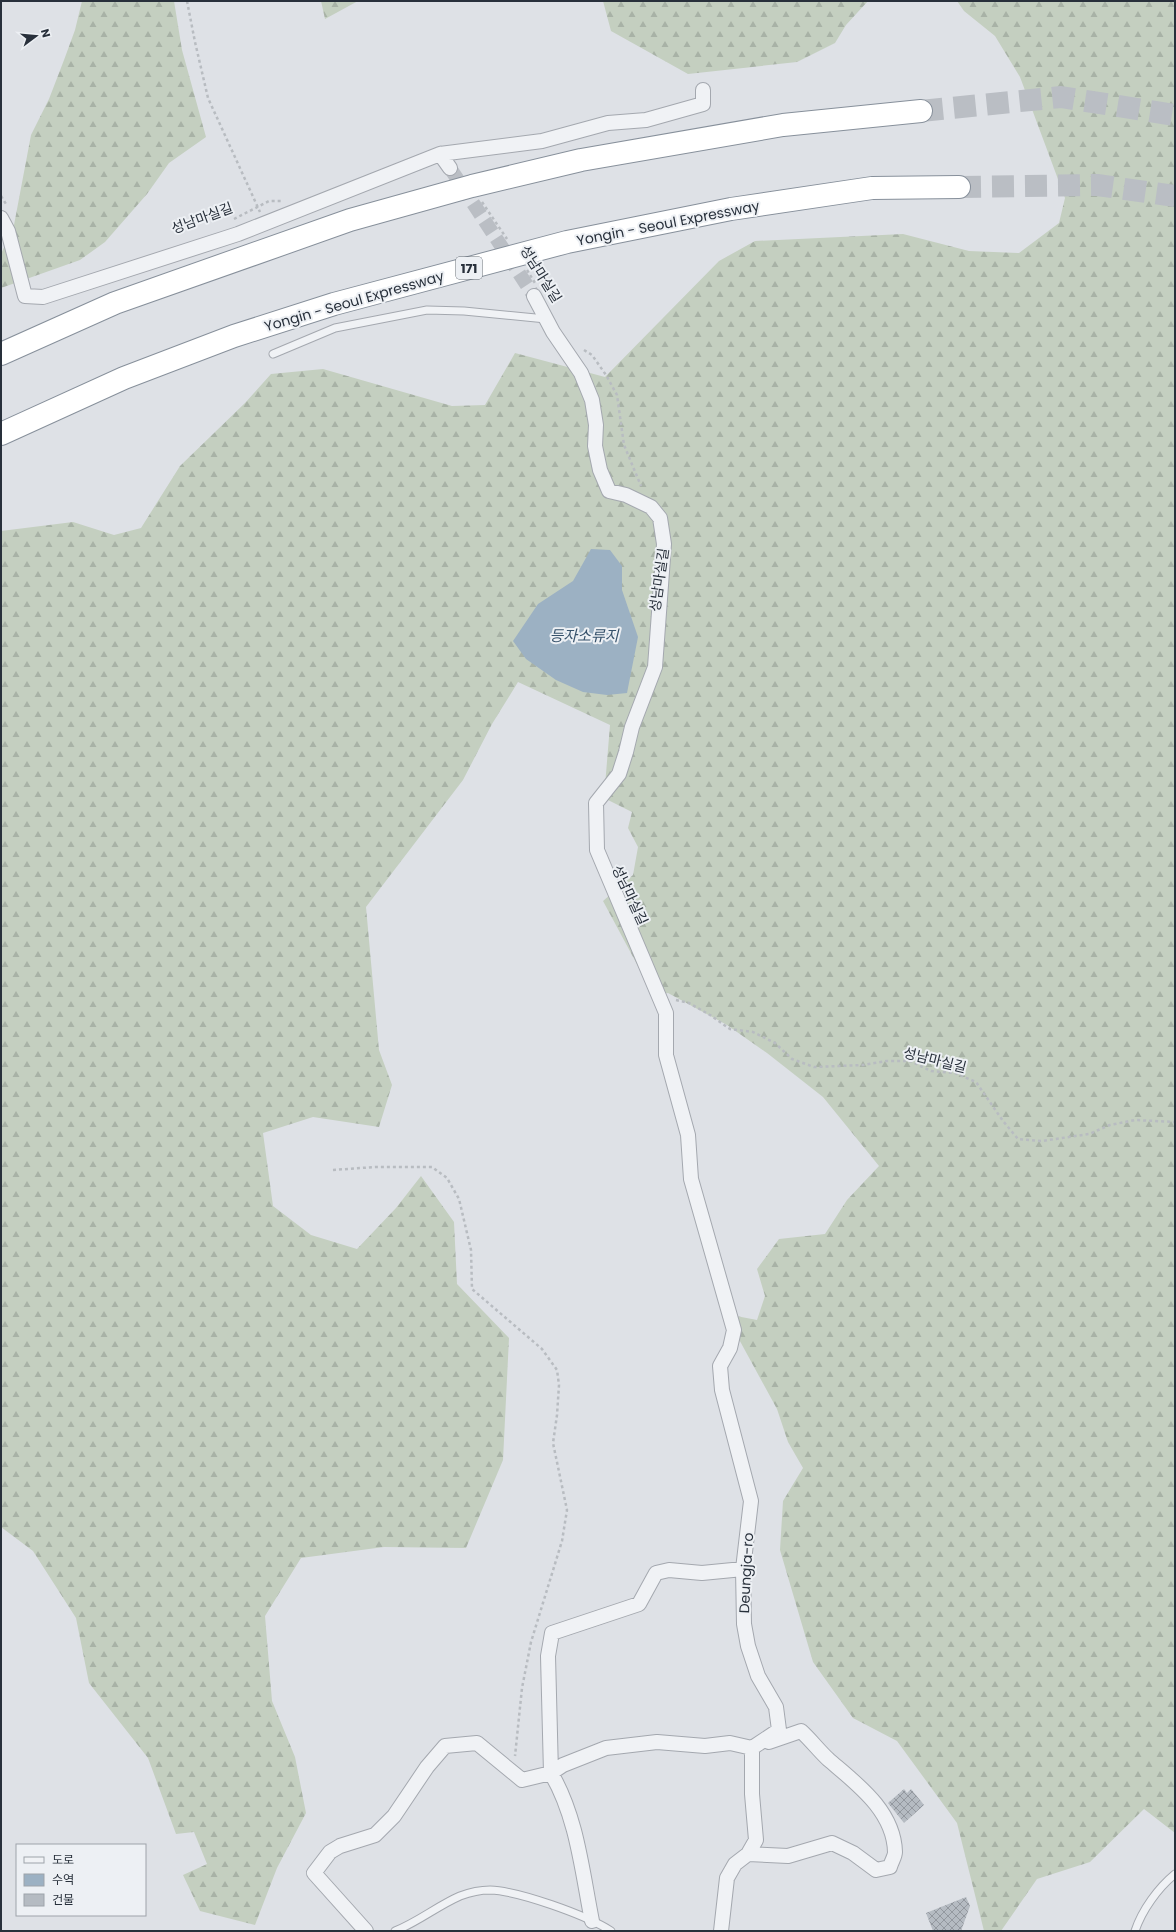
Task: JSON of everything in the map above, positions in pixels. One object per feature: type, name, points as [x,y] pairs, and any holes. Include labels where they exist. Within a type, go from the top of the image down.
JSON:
[{"type":"highway","points":[[1,354],[115,303],[350,220],[472,186],[581,160],[783,125],[921,111]]},
{"type":"highway","name":"Yongin - Seoul Expressway","points":[[1,434],[124,378],[234,336],[334,304],[567,242],[731,209],[872,188],[959,187]]},
{"type":"street","points":[[4,212],[25,296],[44,297],[230,236],[440,154],[542,141],[608,123],[646,120],[703,104],[703,90]]},
{"type":"street","points":[[440,154],[450,168]]},
{"type":"street","points":[[536,291],[546,319]]},
{"type":"street","name":"Deungja-ro","points":[[546,319],[581,373],[592,400],[596,425],[595,446],[600,470],[609,491],[626,495],[652,507],[660,518],[664,544],[655,667],[632,727],[619,774],[596,803],[597,850],[666,1013],[666,1055],[688,1135],[691,1179],[734,1330],[730,1348],[720,1366],[722,1390],[751,1501],[743,1569],[744,1624],[748,1646],[758,1676],[776,1707],[780,1730],[752,1748]]},
{"type":"street","points":[[592,1921],[572,1822],[558,1784],[551,1773],[548,1656],[552,1633],[639,1604],[656,1573],[669,1570],[702,1573],[743,1569]]},
{"type":"street","points":[[366,1931],[314,1873],[330,1852],[340,1846],[375,1835],[394,1816],[427,1767],[445,1746],[477,1743],[522,1780],[551,1773],[563,1765],[606,1748],[657,1742],[705,1746],[730,1743],[752,1748],[801,1731],[828,1758],[855,1780],[871,1798],[884,1817],[892,1839],[895,1854],[890,1867],[876,1870],[853,1853],[832,1843],[788,1856],[748,1854]]},
{"type":"street","points":[[721,1931],[727,1878],[735,1864],[748,1854],[756,1840],[752,1794],[752,1748]]},
{"type":"lane","points":[[273,354],[336,328],[427,310],[546,319]]},
{"type":"lane","points":[[1135,1931],[1140,1918],[1165,1882],[1175,1874]]},
{"type":"lane","points":[[395,1931],[460,1896],[488,1890],[508,1892],[592,1921],[611,1931]]},
{"type":"path","points":[[187,1],[208,98],[265,223]]},
{"type":"path","points":[[1,196],[4,212]]},
{"type":"path","name":"성남마실길","points":[[480,199],[511,246]]},
{"type":"path","name":"성남마실길","points":[[232,220],[269,201],[285,201]]},
{"type":"path","name":"성남마실길","points":[[524,266],[536,291]]},
{"type":"path","points":[[581,349],[592,355],[606,374],[617,395],[624,444],[642,489]]},
{"type":"path","name":"성남마실길","points":[[671,999],[689,1003],[730,1029],[753,1032],[775,1043],[792,1059],[814,1067],[863,1065],[886,1061],[910,1062],[931,1071],[955,1073],[976,1082],[1003,1121],[1018,1139],[1042,1141],[1089,1134],[1110,1125],[1135,1120],[1175,1122]]},
{"type":"path","points":[[333,1170],[375,1167],[432,1167],[447,1178],[459,1199],[471,1250],[472,1289],[542,1349],[558,1370],[559,1385],[557,1416],[553,1443],[567,1510],[562,1541],[531,1642],[522,1688],[513,1774]]},
{"type":"green space","points":[[82,1],[174,1],[182,50],[206,137],[169,163],[147,194],[105,242],[80,260],[1,288],[1,254],[14,225],[31,135],[49,99],[64,60],[75,30]]},
{"type":"green space","points":[[321,1],[358,1],[325,19]]},
{"type":"green space","points":[[603,1],[868,1],[846,25],[835,43],[797,62],[688,74],[611,31]]},
{"type":"green space","points":[[957,1],[1175,1],[1175,1833],[1144,1809],[1090,1862],[1037,1879],[1001,1931],[984,1931],[957,1823],[897,1741],[853,1718],[813,1662],[780,1550],[783,1501],[803,1468],[788,1442],[777,1409],[735,1332],[731,1315],[757,1320],[765,1296],[757,1269],[779,1239],[825,1234],[847,1200],[879,1166],[823,1097],[767,1053],[727,1025],[668,993],[654,996],[603,901],[633,875],[638,847],[628,828],[632,812],[604,798],[610,725],[518,682],[492,724],[463,780],[366,907],[379,1050],[392,1085],[379,1127],[313,1117],[263,1133],[273,1206],[311,1235],[357,1249],[396,1208],[421,1176],[454,1222],[457,1284],[509,1338],[503,1460],[466,1548],[384,1547],[301,1558],[265,1616],[272,1701],[295,1757],[306,1813],[277,1868],[255,1925],[200,1911],[183,1875],[207,1864],[194,1832],[176,1834],[148,1758],[89,1683],[76,1618],[33,1551],[1,1527],[1,531],[73,522],[114,535],[141,528],[180,466],[245,403],[271,374],[323,369],[452,406],[485,405],[515,353],[605,377],[719,261],[755,241],[903,234],[969,251],[1019,253],[1059,223],[1065,198],[1020,77],[995,36],[964,11]]},
{"type":"water","name":"등자소류지","points":[[591,549],[610,550],[622,566],[622,590],[638,637],[627,693],[607,695],[583,692],[556,680],[526,659],[513,641],[538,604],[573,581]]},
{"type":"building","points":[[904,1789],[907,1793],[911,1789],[924,1805],[904,1823],[888,1803]]},
{"type":"building","points":[[966,1897],[970,1906],[961,1931],[933,1931],[926,1913]]},
{"type":"tunnel","points":[[921,111],[1061,97],[1175,115]]},
{"type":"tunnel","points":[[450,168],[534,296]]},
{"type":"tunnel","points":[[959,187],[1097,185],[1175,196]]}]
